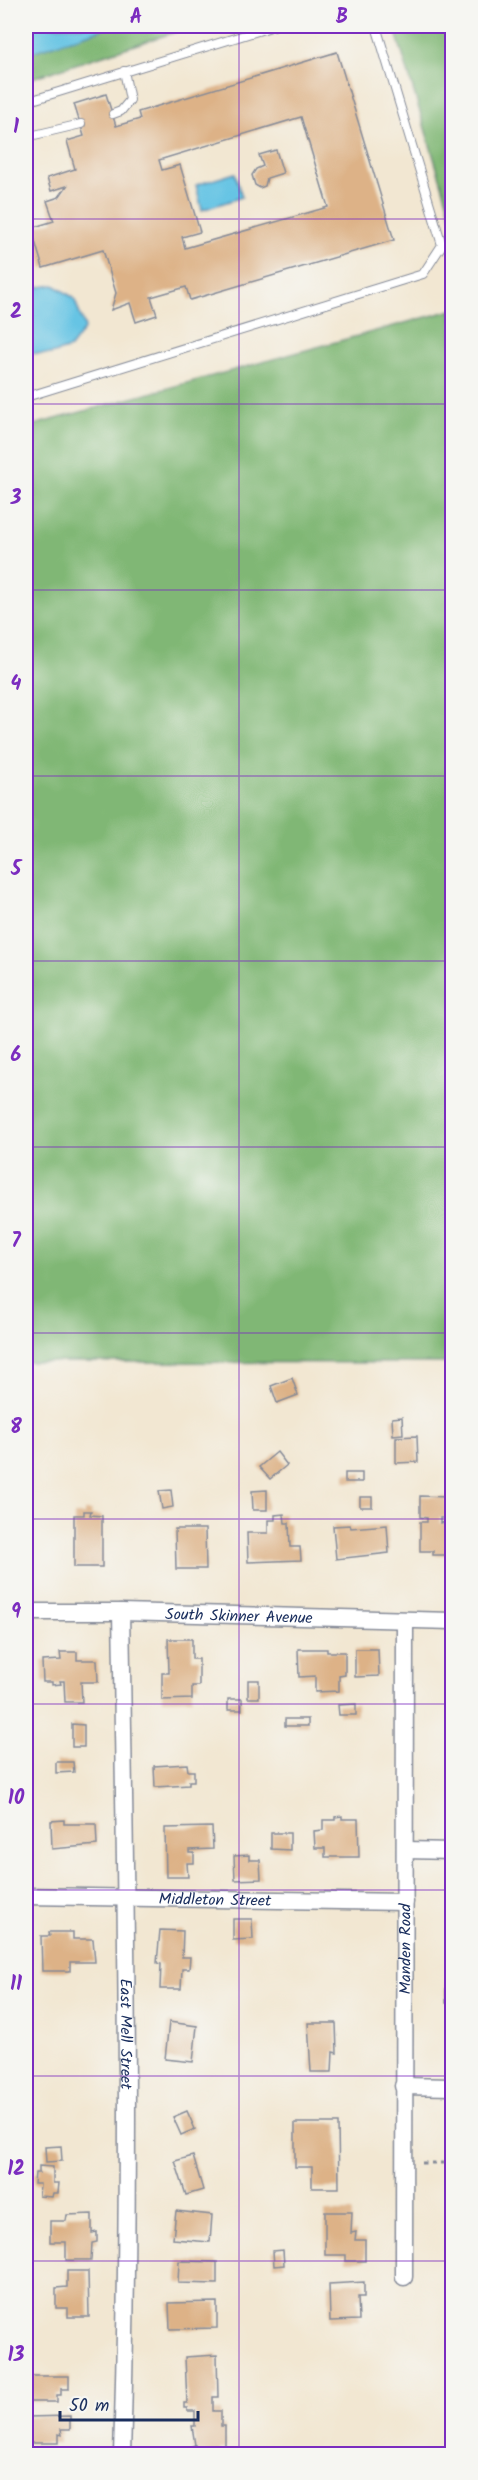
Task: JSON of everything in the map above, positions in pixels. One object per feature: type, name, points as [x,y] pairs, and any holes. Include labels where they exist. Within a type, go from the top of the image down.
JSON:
[{"type":"street","name":"South Skinner Avenue","points":[[26,1612],[121,1612],[453,1621]]},
{"type":"street","name":"East Mell Street","points":[[121,1612],[126,1897],[126,2347],[122,2454]]},
{"type":"street","name":"Manden Road","points":[[404,2277],[405,1621]]},
{"type":"street","points":[[406,1850],[453,1851]]},
{"type":"street","name":"Middleton Street","points":[[26,1896],[405,1902]]},
{"type":"street","points":[[403,2086],[453,2087]]},
{"type":"lane","points":[[26,102],[274,26]]},
{"type":"lane","points":[[26,397],[423,274],[442,245],[376,26]]},
{"type":"lane","points":[[112,114],[121,111],[130,100],[124,71]]},
{"type":"lane","points":[[26,137],[81,124]]},
{"type":"path","points":[[403,2164],[447,2163]]},
{"type":"green space","points":[[26,26],[194,26],[26,80]]},
{"type":"green space","points":[[394,26],[452,26],[452,218]]},
{"type":"green space","points":[[452,310],[452,1363],[26,1362],[26,427]]},
{"type":"water","points":[[26,26],[113,26],[26,54]]},
{"type":"water","points":[[235,173],[242,197],[202,210],[196,185]]},
{"type":"water","points":[[54,285],[74,298],[85,328],[70,348],[51,354],[26,353],[26,289]]},
{"type":"building","points":[[337,52],[394,240],[190,300],[186,287],[151,297],[157,315],[136,322],[130,303],[111,310],[116,293],[103,250],[43,268],[31,228],[54,221],[47,201],[59,197],[67,186],[51,191],[47,178],[75,169],[67,141],[84,136],[74,104],[106,94],[116,126],[140,119],[138,112]],"holes":[[[301,117],[328,207],[185,248],[182,237],[200,232],[180,165],[162,170],[159,160]]]},
{"type":"building","points":[[276,150],[283,173],[267,178],[265,186],[260,188],[255,185],[252,175],[256,169],[263,166],[259,155]]},
{"type":"building","points":[[292,1378],[298,1395],[277,1403],[271,1386]]},
{"type":"building","points":[[402,1417],[403,1434],[393,1435],[392,1418]]},
{"type":"building","points":[[417,1436],[418,1462],[396,1463],[396,1437]]},
{"type":"building","points":[[277,1452],[287,1465],[270,1479],[259,1467]]},
{"type":"building","points":[[345,1473],[362,1473],[362,1482],[345,1482]]},
{"type":"building","points":[[171,1490],[173,1507],[162,1509],[159,1491]]},
{"type":"building","points":[[267,1490],[267,1510],[253,1510],[252,1491]]},
{"type":"building","points":[[420,1496],[447,1497],[447,1518],[440,1518],[440,1523],[452,1521],[452,1555],[433,1555],[433,1551],[420,1551],[420,1522],[427,1522],[427,1518],[420,1517]]},
{"type":"building","points":[[360,1497],[372,1497],[372,1507],[360,1507]]},
{"type":"building","points":[[84,1511],[91,1511],[90,1515],[102,1516],[102,1567],[74,1567],[74,1515],[84,1515]]},
{"type":"building","points":[[284,1514],[285,1523],[289,1523],[290,1547],[300,1547],[301,1560],[248,1562],[247,1533],[268,1533],[268,1520],[275,1520],[275,1515]]},
{"type":"building","points":[[350,1525],[351,1528],[387,1525],[389,1553],[336,1559],[333,1526]]},
{"type":"building","points":[[175,1529],[205,1529],[206,1569],[176,1569]]},
{"type":"building","points":[[168,1639],[192,1639],[192,1659],[199,1659],[199,1686],[192,1686],[192,1699],[162,1700],[162,1673],[169,1673]]},
{"type":"building","points":[[298,1649],[327,1649],[327,1652],[345,1652],[345,1675],[339,1676],[339,1691],[315,1692],[315,1676],[299,1677]]},
{"type":"building","points":[[355,1649],[378,1649],[379,1676],[355,1677]]},
{"type":"building","points":[[60,1652],[77,1652],[77,1660],[97,1660],[98,1682],[81,1682],[82,1702],[65,1702],[64,1681],[60,1681],[61,1684],[52,1685],[52,1682],[43,1682],[42,1661],[61,1660]]},
{"type":"building","points":[[248,1680],[259,1680],[259,1698],[248,1698]]},
{"type":"building","points":[[228,1699],[242,1699],[242,1710],[228,1710]]},
{"type":"building","points":[[356,1704],[356,1715],[339,1715],[338,1705]]},
{"type":"building","points":[[285,1719],[308,1719],[308,1726],[285,1726]]},
{"type":"building","points":[[72,1724],[84,1725],[84,1747],[72,1747]]},
{"type":"building","points":[[56,1762],[73,1762],[74,1772],[56,1773]]},
{"type":"building","points":[[187,1764],[188,1771],[194,1771],[194,1781],[189,1781],[189,1785],[155,1787],[154,1766]]},
{"type":"building","points":[[342,1816],[342,1819],[358,1819],[359,1857],[325,1857],[325,1848],[315,1848],[314,1831],[323,1830],[323,1820],[335,1820],[335,1817]]},
{"type":"building","points":[[64,1820],[64,1824],[96,1824],[97,1845],[52,1849],[51,1821]]},
{"type":"building","points":[[212,1827],[213,1849],[189,1850],[189,1853],[194,1853],[194,1863],[187,1863],[188,1877],[166,1877],[165,1828]]},
{"type":"building","points":[[271,1833],[290,1833],[290,1850],[271,1849]]},
{"type":"building","points":[[249,1855],[249,1860],[260,1860],[261,1879],[235,1880],[234,1856]]},
{"type":"building","points":[[233,1919],[252,1919],[253,1939],[233,1940]]},
{"type":"building","points":[[160,1930],[183,1931],[182,1957],[190,1957],[189,1969],[182,1969],[181,1989],[160,1989],[161,1964],[157,1963]]},
{"type":"building","points":[[49,1932],[73,1932],[73,1939],[93,1939],[95,1962],[70,1962],[70,1971],[42,1971],[41,1936],[50,1936]]},
{"type":"building","points":[[446,1979],[452,1979],[452,2017],[449,2017],[449,2003],[446,2003]]},
{"type":"building","points":[[169,2022],[197,2026],[193,2062],[165,2059]]},
{"type":"building","points":[[308,2023],[336,2023],[337,2053],[333,2052],[332,2072],[311,2072]]},
{"type":"building","points":[[187,2111],[195,2129],[181,2135],[173,2117]]},
{"type":"building","points":[[295,2123],[338,2123],[339,2188],[312,2188],[312,2167],[295,2167]]},
{"type":"building","points":[[61,2146],[62,2161],[46,2162],[45,2147]]},
{"type":"building","points":[[447,2149],[452,2149],[452,2173],[448,2173]]},
{"type":"building","points":[[193,2156],[203,2190],[186,2195],[175,2161]]},
{"type":"building","points":[[39,2166],[53,2167],[53,2183],[59,2183],[58,2193],[53,2193],[52,2197],[39,2196],[40,2184],[34,2184],[35,2173],[39,2173]]},
{"type":"building","points":[[176,2211],[212,2215],[210,2242],[173,2239]]},
{"type":"building","points":[[325,2212],[352,2212],[351,2233],[356,2232],[355,2240],[365,2240],[365,2261],[346,2261],[346,2255],[325,2255]]},
{"type":"building","points":[[92,2214],[92,2233],[97,2232],[97,2242],[92,2243],[91,2260],[66,2260],[66,2242],[50,2242],[50,2221],[66,2221],[67,2215]]},
{"type":"building","points":[[283,2250],[284,2265],[274,2266],[273,2251]]},
{"type":"building","points":[[179,2261],[217,2262],[217,2284],[178,2283]]},
{"type":"building","points":[[67,2271],[88,2271],[89,2317],[68,2317],[68,2308],[56,2308],[56,2288],[67,2287]]},
{"type":"building","points":[[364,2282],[364,2297],[358,2297],[359,2320],[330,2321],[329,2284]]},
{"type":"building","points":[[217,2302],[217,2328],[170,2329],[169,2303]]},
{"type":"building","points":[[217,2355],[218,2397],[213,2397],[213,2411],[221,2411],[221,2426],[225,2426],[225,2450],[220,2450],[220,2454],[195,2454],[195,2451],[192,2451],[192,2446],[195,2445],[192,2426],[195,2426],[195,2411],[187,2411],[187,2408],[184,2408],[184,2403],[187,2403],[185,2357]]},
{"type":"building","points":[[26,2376],[69,2376],[69,2389],[61,2389],[61,2395],[57,2395],[57,2402],[26,2402]]},
{"type":"building","points":[[70,2416],[70,2429],[61,2429],[62,2435],[59,2434],[59,2443],[26,2443],[26,2417]]}]
